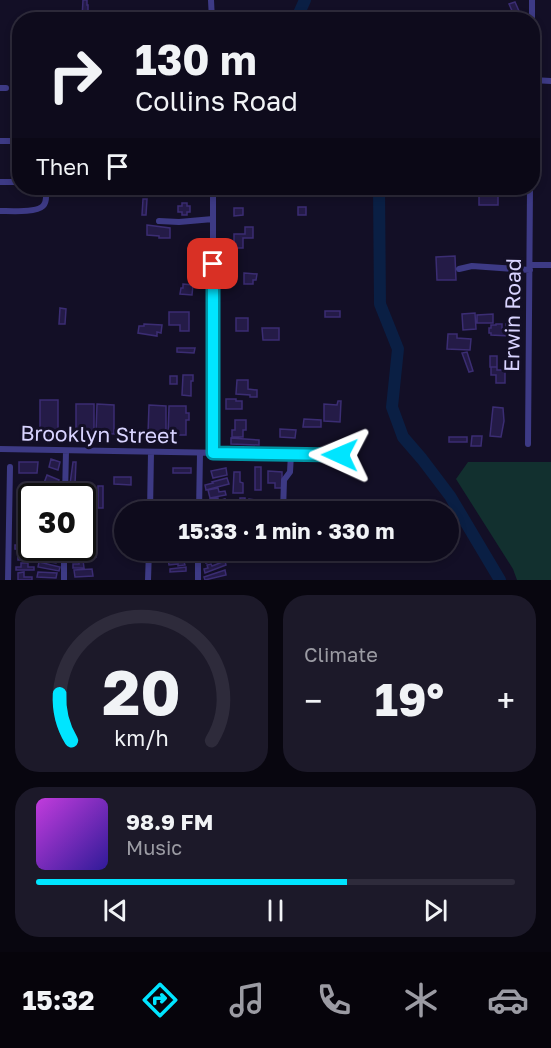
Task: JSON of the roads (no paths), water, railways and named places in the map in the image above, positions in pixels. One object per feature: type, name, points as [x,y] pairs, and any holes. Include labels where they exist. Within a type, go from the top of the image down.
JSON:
[{"type":"street","points":[[0,211],[42,208],[46,195]]},
{"type":"street","points":[[213,195],[213,453]]},
{"type":"street","name":"Erwin Road","points":[[528,444],[531,195]]},
{"type":"street","points":[[159,221],[213,219]]},
{"type":"street","points":[[459,269],[472,266],[530,268],[551,265]]},
{"type":"street","name":"Brooklyn Street","points":[[0,449],[340,455]]},
{"type":"street","points":[[65,483],[66,451]]},
{"type":"street","points":[[150,501],[151,452]]},
{"type":"street","points":[[199,501],[200,453]]},
{"type":"street","points":[[283,501],[284,480],[290,472],[291,454]]},
{"type":"street","points":[[8,580],[10,467]]},
{"type":"street","points":[[64,561],[64,580]]},
{"type":"street","points":[[148,580],[149,561]]},
{"type":"street","points":[[198,561],[198,580]]},
{"type":"waterway","points":[[300,12],[305,0]]},
{"type":"waterway","points":[[379,195],[380,304],[398,349],[392,407],[403,437],[450,496],[500,580]]}]
